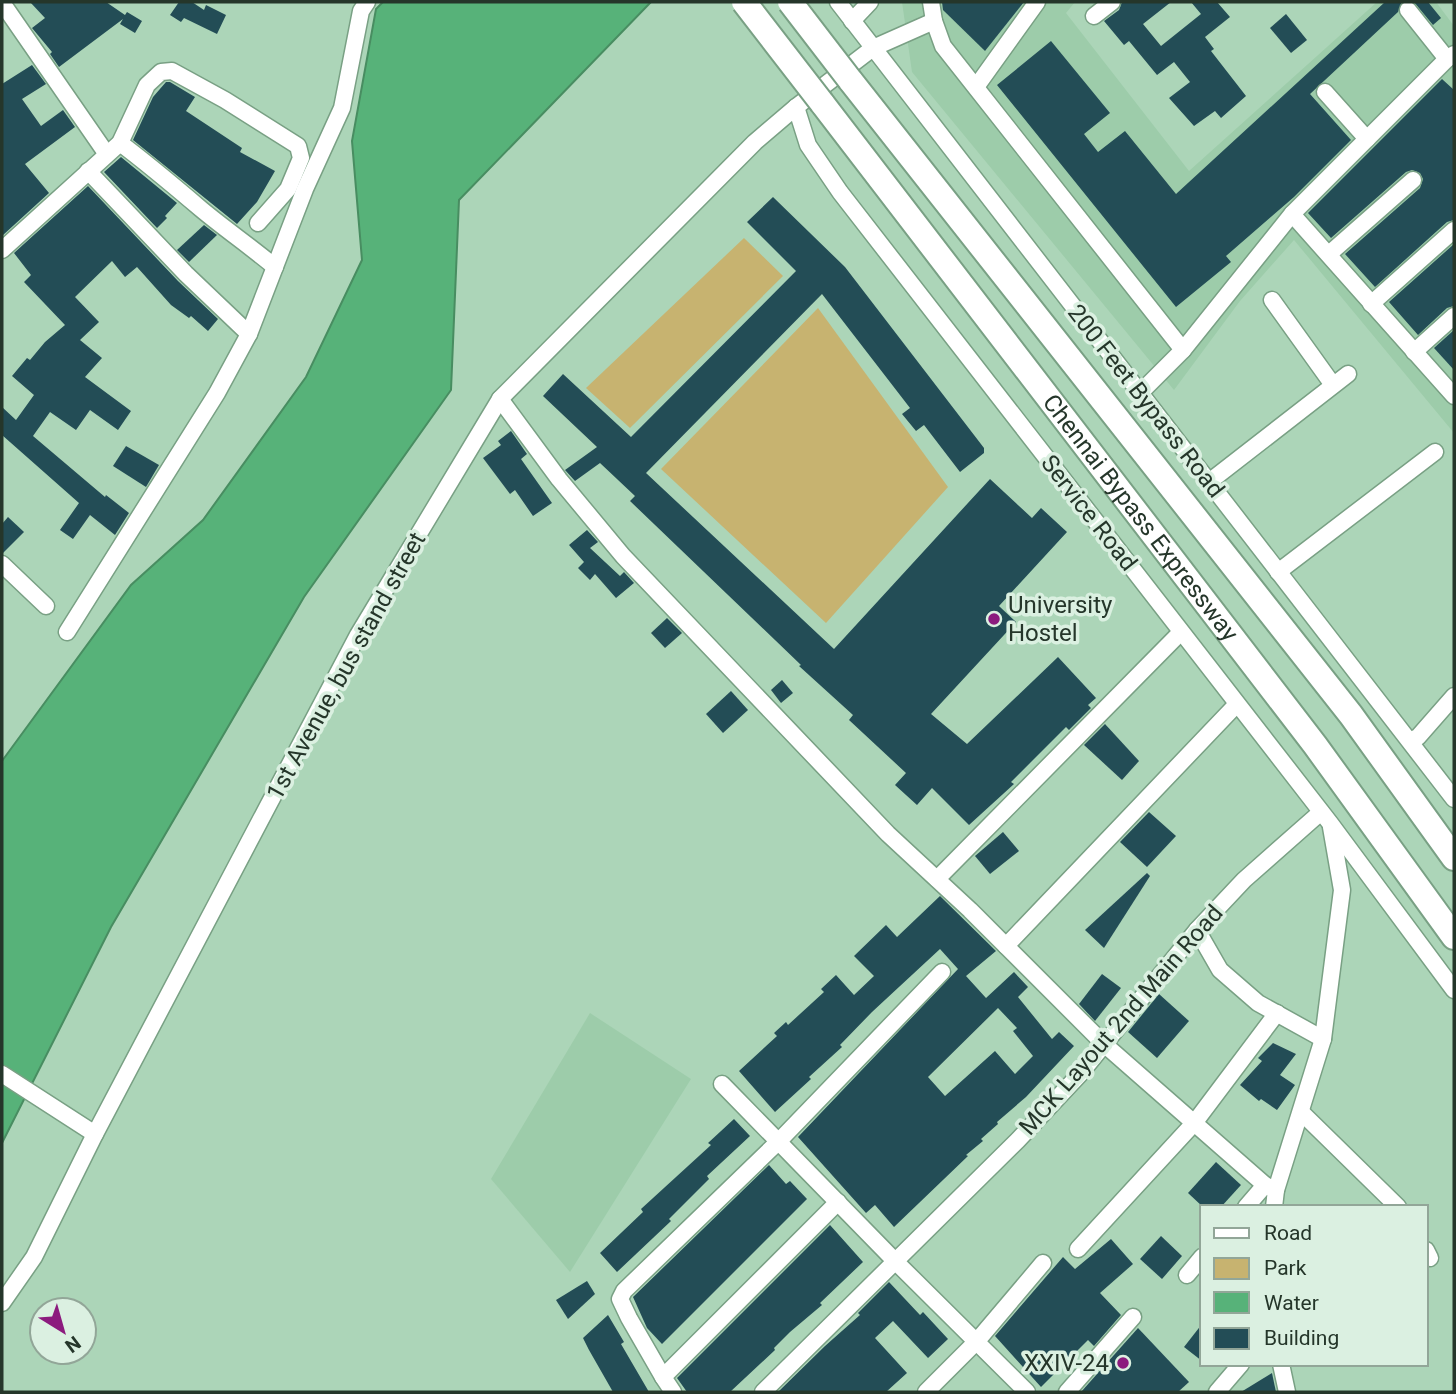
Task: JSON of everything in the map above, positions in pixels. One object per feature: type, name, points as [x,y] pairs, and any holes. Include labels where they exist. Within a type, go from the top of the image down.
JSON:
[{"type":"highway","name":"Chennai Bypass Expressway","points":[[744,2],[1307,734],[1454,937]]},
{"type":"highway","name":"Chennai Bypass Expressway","points":[[790,2],[1350,715],[1454,858]]},
{"type":"street","points":[[66,632],[217,393],[249,334],[305,189],[342,108],[361,11],[367,2]]},
{"type":"street","name":"200 Feet Bypass Road","points":[[838,2],[1454,799]]},
{"type":"street","points":[[852,21],[870,2]]},
{"type":"street","points":[[930,2],[943,46],[1183,350]]},
{"type":"street","points":[[975,86],[1037,2]]},
{"type":"street","points":[[1094,16],[1112,2]]},
{"type":"street","points":[[5,7],[106,153]]},
{"type":"street","points":[[1140,393],[1183,350],[1292,214],[1450,57],[1408,10]]},
{"type":"street","points":[[796,107],[873,48],[934,21]]},
{"type":"street","points":[[2,250],[120,143],[147,85],[161,72],[172,71],[225,100],[298,146],[301,158],[288,189],[258,223]]},
{"type":"street","points":[[1325,92],[1367,139]]},
{"type":"street","name":"1st Avenue, bus stand street","points":[[2,1303],[34,1257],[95,1135],[358,635],[500,399],[755,142],[796,107]]},
{"type":"street","name":"Service Road","points":[[796,107],[808,145],[825,172],[1325,817],[1454,990]]},
{"type":"street","points":[[120,143],[275,267]]},
{"type":"street","points":[[88,171],[186,274],[249,334]]},
{"type":"street","points":[[1329,254],[1413,180]]},
{"type":"street","points":[[1292,214],[1454,396]]},
{"type":"street","points":[[1371,304],[1454,230]]},
{"type":"street","points":[[1272,300],[1333,385]]},
{"type":"street","points":[[1414,352],[1454,316]]},
{"type":"street","points":[[1209,482],[1348,374]]},
{"type":"street","points":[[500,399],[559,479],[623,556],[888,834],[1104,1044],[1270,1187],[1274,1205]]},
{"type":"street","points":[[1278,572],[1435,452]]},
{"type":"street","points":[[2,564],[46,606]]},
{"type":"street","points":[[937,879],[1181,632]]},
{"type":"street","points":[[1410,741],[1418,737],[1454,696]]},
{"type":"street","points":[[1006,946],[1237,704]]},
{"type":"street","points":[[1248,1205],[1270,1187],[1301,1112],[1323,1038],[1342,890],[1325,817]]},
{"type":"street","name":"MCK Layout 2nd Main Road","points":[[763,1392],[1041,1116],[1080,1074],[1197,930],[1244,880],[1325,817]]},
{"type":"street","points":[[1197,930],[1220,970],[1258,1003],[1323,1038]]},
{"type":"street","points":[[673,1392],[629,1318],[620,1298],[624,1291],[779,1141],[942,972]]},
{"type":"street","points":[[1078,1249],[1195,1122],[1277,1013]]},
{"type":"street","points":[[2,1074],[95,1135]]},
{"type":"street","points":[[722,1084],[1027,1392]]},
{"type":"street","points":[[1301,1112],[1396,1205]]},
{"type":"street","points":[[663,1377],[838,1202]]},
{"type":"street","points":[[1187,1275],[1200,1259]]},
{"type":"street","points":[[926,1392],[977,1341],[1043,1263]]},
{"type":"street","points":[[1068,1392],[1133,1317]]},
{"type":"street","points":[[1217,1392],[1239,1366]]},
{"type":"street","points":[[1281,1366],[1287,1392]]},
{"type":"shaded area","points":[[902,2],[1075,2],[1066,13],[1189,171],[1377,2],[1436,2],[1454,26],[1454,433],[1294,240],[1240,301],[1174,390],[912,72]]},
{"type":"shaded area","points":[[590,1013],[691,1079],[570,1272],[491,1179]]},
{"type":"green space","points":[[744,238],[783,276],[630,428],[586,388]]},
{"type":"green space","points":[[818,308],[948,487],[826,623],[661,469]]},
{"type":"water","points":[[383,2],[651,2],[459,200],[451,390],[304,597],[111,927],[2,1143],[2,761],[131,585],[203,520],[306,377],[362,260],[352,141],[376,9]]},
{"type":"building","points":[[30,2],[106,2],[125,15],[127,12],[142,21],[135,33],[120,24],[123,19],[59,67],[50,54],[52,52],[32,28],[45,18]]},
{"type":"building","points":[[179,2],[192,2],[204,10],[206,5],[226,15],[217,34],[184,18],[181,22],[170,15]]},
{"type":"building","points":[[942,2],[1024,2],[985,51],[943,10]]},
{"type":"building","points":[[1122,2],[1171,2],[1143,24],[1161,46],[1201,14],[1191,2],[1217,2],[1230,17],[1205,37],[1214,49],[1211,51],[1246,96],[1221,118],[1215,111],[1194,126],[1169,98],[1190,82],[1174,62],[1157,75],[1129,41],[1124,45],[1104,21],[1119,10]]},
{"type":"building","points":[[1385,2],[1402,2],[1398,12],[1310,94],[1351,140],[1294,197],[1226,256],[1231,262],[1176,307],[997,85],[1051,41],[1110,113],[1084,134],[1098,152],[1125,131],[1176,194]]},
{"type":"building","points":[[1414,2],[1428,2],[1441,18],[1433,25]]},
{"type":"building","points":[[1286,14],[1307,40],[1291,53],[1270,28]]},
{"type":"building","points":[[32,65],[46,84],[22,99],[41,126],[63,110],[75,127],[25,164],[49,193],[2,236],[2,84]]},
{"type":"building","points":[[1442,79],[1454,90],[1454,220],[1447,222],[1375,287],[1345,254],[1420,188],[1423,179],[1420,173],[1412,170],[1406,172],[1331,238],[1308,213]]},
{"type":"building","points":[[166,82],[195,97],[186,111],[242,148],[240,152],[275,171],[257,202],[237,224],[133,140],[153,97]]},
{"type":"building","points":[[121,157],[177,203],[157,228],[104,172]]},
{"type":"building","points":[[88,186],[218,319],[208,331],[191,316],[189,318],[171,305],[137,267],[125,277],[112,261],[75,297],[99,322],[80,340],[102,358],[85,377],[131,411],[118,430],[90,410],[76,430],[50,412],[33,436],[105,497],[106,495],[129,513],[115,535],[90,515],[73,539],[60,530],[79,503],[2,435],[2,407],[16,420],[34,395],[12,376],[27,358],[30,360],[45,342],[65,325],[24,282],[31,275],[14,253]]},
{"type":"building","points":[[773,197],[845,267],[984,448],[984,453],[960,472],[924,425],[916,431],[902,414],[910,408],[822,294],[646,473],[834,649],[990,479],[1032,518],[1041,508],[1067,532],[999,606],[1016,622],[931,714],[967,744],[1058,657],[1096,698],[1088,705],[1091,708],[1069,730],[1066,727],[1011,782],[1014,784],[969,825],[932,788],[917,805],[895,785],[906,773],[849,720],[853,715],[630,501],[635,496],[600,463],[575,481],[565,470],[597,447],[543,396],[563,374],[631,437],[796,271],[747,222]]},
{"type":"building","points":[[204,225],[217,235],[189,262],[177,250]]},
{"type":"building","points":[[1454,244],[1454,306],[1447,308],[1418,335],[1389,302]]},
{"type":"building","points":[[1454,330],[1454,370],[1434,348]]},
{"type":"building","points":[[511,431],[527,454],[521,459],[552,503],[533,516],[515,490],[510,494],[483,458],[501,445],[498,441]]},
{"type":"building","points":[[126,446],[159,465],[146,487],[113,466]]},
{"type":"building","points":[[8,517],[24,532],[2,554],[2,524]]},
{"type":"building","points":[[587,530],[598,542],[590,548],[620,576],[624,572],[634,583],[616,598],[595,574],[590,580],[578,568],[584,562],[569,545]]},
{"type":"building","points":[[667,618],[682,633],[665,648],[651,633]]},
{"type":"building","points":[[782,680],[793,693],[781,703],[771,690]]},
{"type":"building","points":[[731,691],[748,710],[723,733],[706,714]]},
{"type":"building","points":[[1105,724],[1139,761],[1122,780],[1084,745]]},
{"type":"building","points":[[1149,812],[1176,836],[1147,867],[1120,842]]},
{"type":"building","points":[[1003,832],[1019,851],[990,874],[975,856]]},
{"type":"building","points":[[1147,873],[1150,876],[1104,948],[1085,930]]},
{"type":"building","points":[[940,896],[996,951],[966,976],[986,998],[1014,972],[1028,987],[1018,997],[1052,1039],[1059,1032],[1074,1046],[1026,1097],[997,1122],[981,1139],[983,1141],[894,1227],[875,1205],[866,1213],[798,1137],[958,969],[940,949],[872,1012],[840,1045],[842,1047],[809,1077],[811,1079],[775,1112],[739,1071],[777,1036],[774,1033],[786,1022],[788,1025],[824,992],[821,989],[836,975],[854,995],[874,976],[854,956],[886,925],[897,937]],"holes":[[[998,1008],[1017,1028],[1013,1031],[1033,1056],[1015,1074],[995,1051],[945,1096],[928,1077]]]},
{"type":"building","points":[[1102,974],[1121,988],[1095,1021],[1079,1004]]},
{"type":"building","points":[[1159,994],[1189,1021],[1157,1058],[1128,1032]]},
{"type":"building","points":[[1273,1043],[1296,1054],[1280,1075],[1295,1085],[1277,1110],[1261,1099],[1259,1101],[1240,1085],[1262,1061],[1258,1058]]},
{"type":"building","points":[[734,1119],[750,1136],[707,1176],[709,1179],[669,1219],[671,1221],[617,1272],[600,1253],[643,1212],[641,1209],[711,1145],[708,1143]]},
{"type":"building","points":[[1216,1162],[1241,1185],[1223,1205],[1201,1205],[1188,1193]]},
{"type":"building","points":[[769,1165],[786,1184],[790,1181],[807,1199],[662,1344],[647,1328],[633,1297]]},
{"type":"building","points":[[830,1225],[863,1262],[730,1392],[687,1392],[677,1378]]},
{"type":"building","points":[[1161,1236],[1182,1256],[1162,1279],[1140,1259]]},
{"type":"building","points":[[1111,1239],[1133,1264],[1100,1293],[1121,1315],[1094,1346],[1088,1340],[1041,1387],[995,1336],[1063,1257],[1075,1269]]},
{"type":"building","points":[[587,1281],[595,1294],[568,1319],[556,1300]]},
{"type":"building","points":[[889,1282],[920,1315],[923,1312],[948,1339],[928,1358],[893,1321],[875,1338],[907,1373],[886,1392],[778,1392],[860,1315],[858,1313]]},
{"type":"building","points":[[608,1315],[624,1342],[621,1344],[649,1392],[613,1392],[589,1350],[583,1338]]},
{"type":"building","points":[[1200,1327],[1200,1359],[1184,1347]]},
{"type":"building","points":[[1138,1328],[1189,1382],[1178,1392],[1081,1392]]},
{"type":"building","points":[[1272,1373],[1276,1392],[1241,1392]]},
{"type":"place","name":"University Hostel","points":[[994,619]]},
{"type":"place","name":"XXIV-24","points":[[1123,1363]]}]
